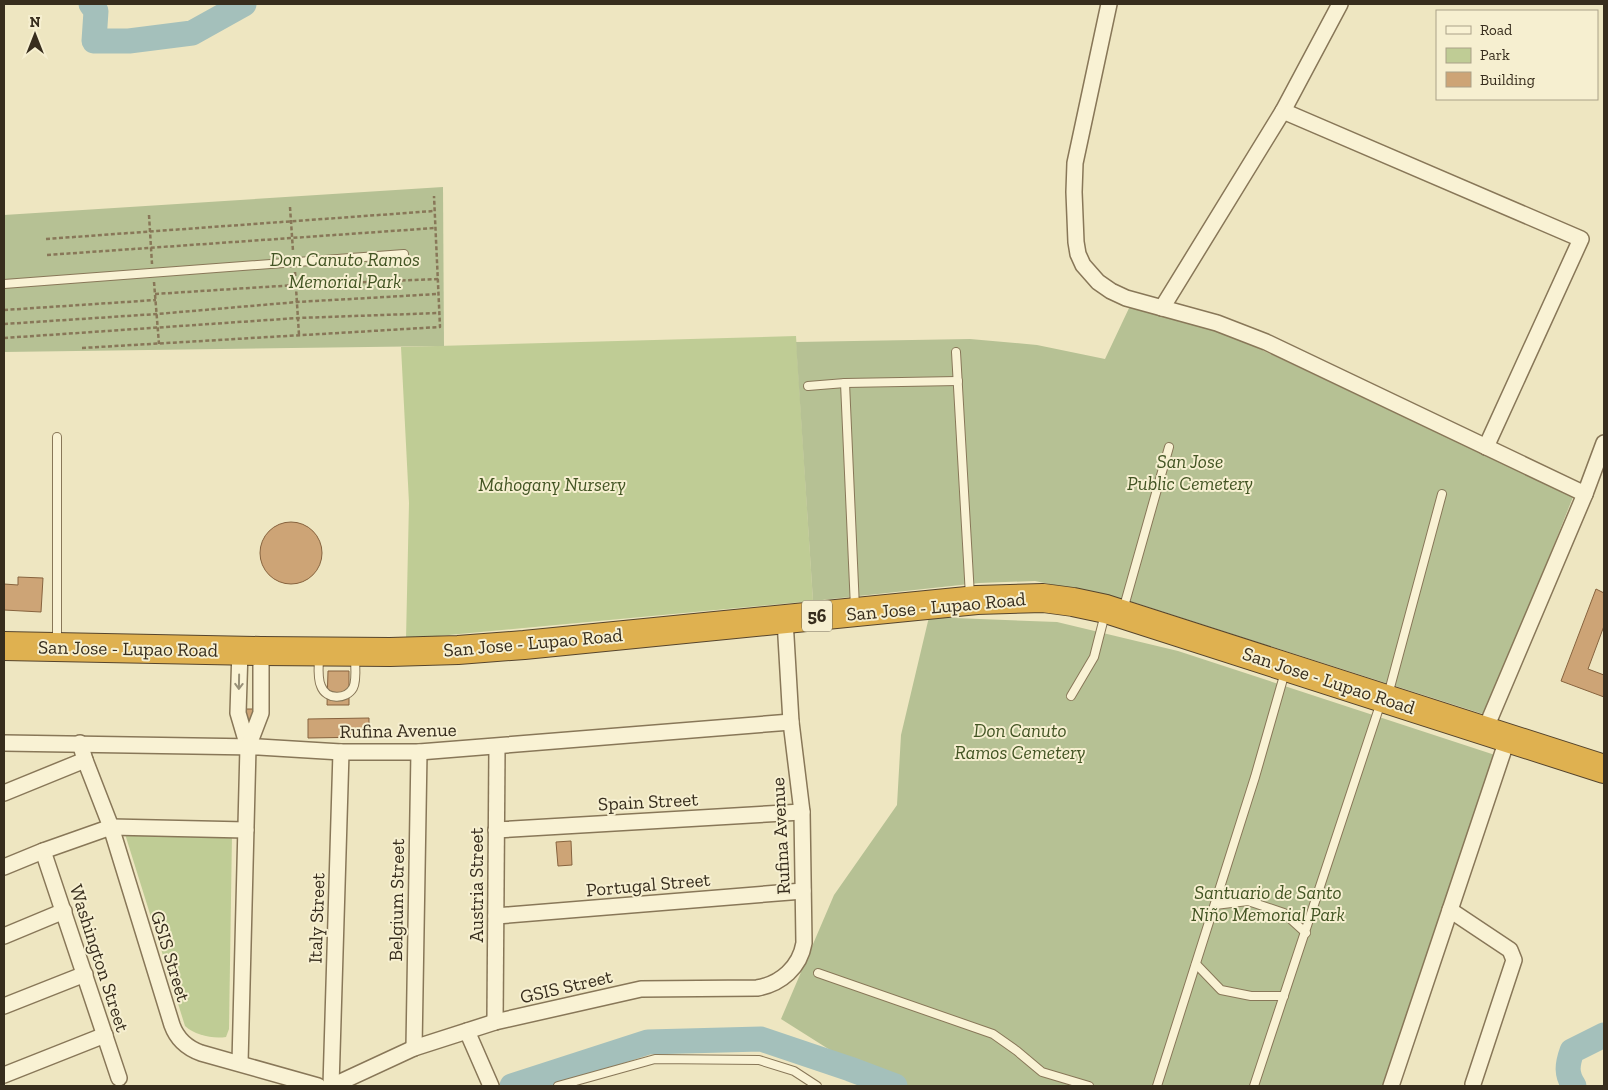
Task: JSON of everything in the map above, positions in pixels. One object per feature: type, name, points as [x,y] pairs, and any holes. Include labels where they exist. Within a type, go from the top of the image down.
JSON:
[{"type":"highway","name":"San Jose - Lupao Road","points":[[4,646],[390,652],[458,650],[785,620],[970,600],[1043,598],[1073,602],[1114,612],[1604,769]]},
{"type":"street","points":[[1109,4],[1075,163],[1074,192],[1078,254],[1083,266],[1098,282],[1110,291],[1126,298],[1217,323],[1266,342],[1585,494]]},
{"type":"street","points":[[1162,308],[1283,111],[1340,4]]},
{"type":"street","points":[[1283,111],[1581,239],[1486,447]]},
{"type":"street","points":[[1391,1086],[1450,910],[1496,734],[1604,443]]},
{"type":"street","name":"Rufina Avenue","points":[[785,620],[791,722],[802,812],[803,948]]},
{"type":"street","points":[[240,1063],[248,747],[238,713],[250,650]]},
{"type":"street","points":[[248,747],[261,714],[250,650]]},
{"type":"street","name":"Rufina Avenue","points":[[4,743],[248,747],[341,752],[419,752],[791,722]]},
{"type":"street","name":"GSIS Street","points":[[80,743],[111,827],[174,1031],[182,1041],[196,1051],[318,1086]]},
{"type":"street","name":"Austria Street","points":[[495,1022],[497,747]]},
{"type":"street","name":"Italy Street","points":[[331,1086],[341,752]]},
{"type":"street","name":"Belgium Street","points":[[414,1048],[419,752]]},
{"type":"street","points":[[4,793],[85,760]]},
{"type":"street","name":"Spain Street","points":[[496,830],[802,812]]},
{"type":"street","points":[[4,867],[111,827],[246,830]]},
{"type":"street","name":"Washington Street","points":[[44,851],[119,1078]]},
{"type":"street","name":"Portugal Street","points":[[496,916],[803,891]]},
{"type":"street","points":[[1450,910],[1510,950],[1514,960],[1473,1084]]},
{"type":"street","points":[[4,936],[64,911]]},
{"type":"street","name":"GSIS Street","points":[[331,1086],[414,1048],[495,1022],[641,989],[766,987],[780,980],[792,969],[803,948]]},
{"type":"street","points":[[4,1006],[85,974]]},
{"type":"street","points":[[467,1031],[490,1084]]},
{"type":"street","points":[[4,1075],[105,1035]]},
{"type":"lane","points":[[4,284],[404,254]]},
{"type":"lane","points":[[956,352],[970,600]]},
{"type":"lane","points":[[808,386],[845,383],[958,381]]},
{"type":"lane","points":[[845,383],[855,612]]},
{"type":"lane","points":[[56,437],[56,646]]},
{"type":"lane","points":[[1071,696],[1094,657],[1114,612],[1169,447]]},
{"type":"lane","points":[[1254,1086],[1385,698],[1442,494]]},
{"type":"lane","points":[[318,650],[320,685],[325,693],[338,697],[348,694],[354,686],[355,651]]},
{"type":"lane","points":[[1158,1086],[1255,777],[1286,666]]},
{"type":"lane","points":[[1215,905],[1248,901],[1284,913],[1306,933]]},
{"type":"lane","points":[[1196,964],[1221,990],[1251,996],[1284,996]]},
{"type":"lane","points":[[818,973],[993,1034],[1042,1072],[1089,1086]]},
{"type":"lane","points":[[558,1086],[655,1060],[759,1060],[794,1071],[817,1086]]},
{"type":"path","points":[[82,348],[440,327],[434,196]]},
{"type":"path","points":[[46,239],[434,211]]},
{"type":"path","points":[[47,255],[435,228]]},
{"type":"path","points":[[155,294],[296,285],[438,279]]},
{"type":"path","points":[[4,324],[297,302],[438,294]]},
{"type":"path","points":[[4,310],[156,300]]},
{"type":"path","points":[[4,338],[298,318],[439,313]]},
{"type":"green space","name":"Don Canuto Ramos Memorial Park","points":[[443,187],[444,346],[4,352],[4,215]]},
{"type":"green space","name":"San Jose Public Cemetery","points":[[1130,306],[1228,334],[1573,497],[1486,715],[1126,600],[1035,581],[979,583],[813,601],[796,342],[970,339],[1037,345],[1105,359]]},
{"type":"green space","name":"Mahogany Nursery","points":[[796,336],[813,601],[406,639],[409,503],[401,347]]},
{"type":"green space","name":"Santuario de Santo Niño Memorial Park","points":[[929,617],[1057,622],[1178,651],[1498,756],[1387,1086],[887,1086],[781,1019],[834,895],[897,805],[901,735]]},
{"type":"green space","points":[[125,834],[232,834],[229,1029],[226,1037],[204,1036],[185,1026]]},
{"type":"building","points":[[291,522],[303,524],[313,531],[320,541],[322,553],[320,565],[313,575],[303,582],[291,584],[279,582],[269,575],[262,565],[260,553],[262,541],[269,531],[279,524]]},
{"type":"building","points":[[18,577],[43,578],[41,612],[4,610],[4,584],[18,585]]},
{"type":"building","points":[[1596,589],[1604,593],[1604,626],[1588,669],[1604,675],[1604,697],[1561,681]]},
{"type":"building","points":[[328,671],[349,671],[349,705],[327,705]]},
{"type":"building","points":[[246,709],[255,709],[254,726],[246,726]]},
{"type":"building","points":[[369,718],[369,737],[308,738],[308,719]]},
{"type":"building","points":[[571,841],[572,865],[558,866],[556,842]]},
{"type":"waterway","points":[[91,4],[96,11],[94,41],[129,41],[192,33],[244,4]]},
{"type":"waterway","points":[[1574,1086],[1568,1069],[1572,1051],[1604,1035]]},
{"type":"waterway","points":[[512,1086],[648,1042],[761,1039],[895,1086]]},
{"type":"park label","name":"Don Canuto Ramos Cemetery","points":[[1020,741]]}]
